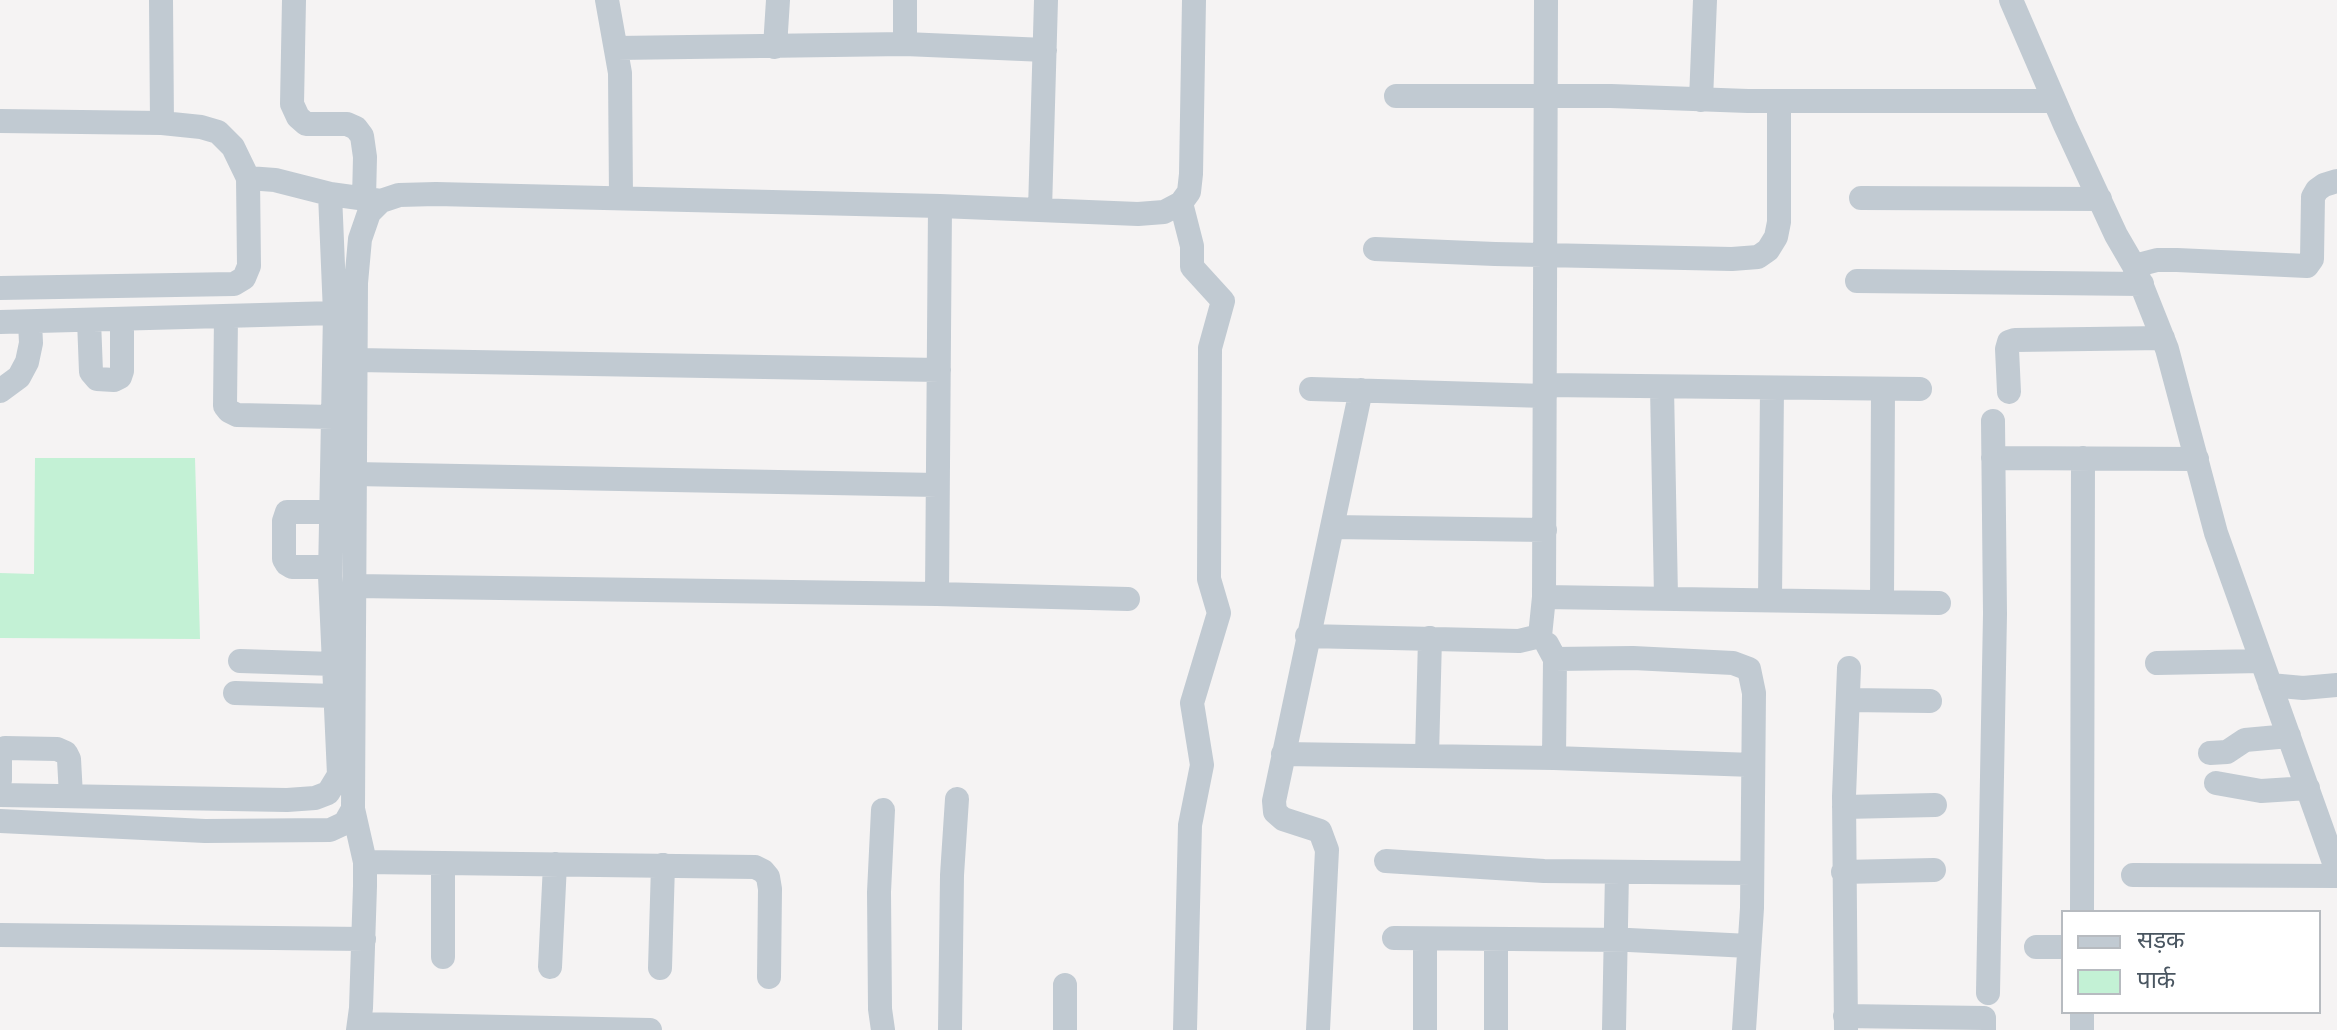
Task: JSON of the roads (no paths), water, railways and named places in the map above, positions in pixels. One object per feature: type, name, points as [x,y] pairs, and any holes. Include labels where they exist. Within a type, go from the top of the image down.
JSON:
[{"type":"street","points":[[161,0],[162,123]]},
{"type":"street","points":[[294,0],[292,104],[298,117],[306,124],[347,124],[356,128],[362,136],[372,200],[360,239],[356,283],[353,809],[365,862],[359,1027],[650,1030]]},
{"type":"street","points":[[607,0],[617,48],[621,105],[621,198]]},
{"type":"street","points":[[775,47],[778,0]]},
{"type":"street","points":[[905,0],[905,44]]},
{"type":"street","points":[[1040,210],[1046,0]]},
{"type":"street","points":[[248,178],[275,180],[330,194],[372,200],[399,195],[621,198],[1138,214],[1164,212],[1181,203],[1189,192],[1194,0]]},
{"type":"street","points":[[1546,0],[1545,530],[1540,636],[1555,659],[1554,758]]},
{"type":"street","points":[[1701,100],[1705,0]]},
{"type":"street","points":[[2011,0],[2054,101],[2138,275],[2163,338],[2216,533],[2337,874],[2133,875]]},
{"type":"street","points":[[617,48],[905,44],[1045,50]]},
{"type":"street","points":[[1396,96],[2054,101]]},
{"type":"street","points":[[1375,249],[1732,259],[1758,257],[1768,250],[1776,237],[1779,222],[1779,101]]},
{"type":"street","points":[[0,121],[162,123],[218,132],[233,147],[248,178],[249,266],[244,278],[234,284],[0,288]]},
{"type":"street","points":[[1857,281],[2138,275],[2167,260],[2307,266],[2312,259],[2313,197],[2324,185],[2337,181]]},
{"type":"street","points":[[0,795],[287,800],[315,798],[328,793],[339,775],[330,567],[335,313],[330,194]]},
{"type":"street","points":[[1861,198],[2100,199]]},
{"type":"street","points":[[1181,203],[1192,246],[1192,267],[1223,301],[1210,348],[1209,579],[1219,613],[1192,703],[1202,765],[1190,825],[1185,1030]]},
{"type":"street","points":[[937,594],[940,206]]},
{"type":"street","points":[[0,322],[335,313]]},
{"type":"street","points":[[226,316],[225,406],[229,411],[237,415],[333,417]]},
{"type":"street","points":[[89,320],[91,372],[97,379],[114,380],[120,377],[122,371],[122,319]]},
{"type":"street","points":[[0,391],[19,377],[27,362],[31,343],[30,322]]},
{"type":"street","points":[[2009,392],[2009,342],[2163,338]]},
{"type":"street","points":[[357,360],[939,370]]},
{"type":"street","points":[[1662,387],[1666,597]]},
{"type":"street","points":[[1770,600],[1772,388]]},
{"type":"street","points":[[1311,389],[1920,389]]},
{"type":"street","points":[[1882,600],[1883,389]]},
{"type":"street","points":[[1318,1030],[1327,850],[1320,831],[1283,819],[1275,812],[1274,801],[1361,390]]},
{"type":"street","points":[[1988,993],[1995,614],[1993,421]]},
{"type":"street","points":[[1993,458],[2197,459]]},
{"type":"street","points":[[2082,910],[2083,458]]},
{"type":"street","points":[[354,474],[937,485]]},
{"type":"street","points":[[330,567],[292,567],[287,564],[284,559],[284,521],[287,512],[331,512]]},
{"type":"street","points":[[1332,527],[1545,530]]},
{"type":"street","points":[[355,586],[1128,599]]},
{"type":"street","points":[[1544,597],[1939,603]]},
{"type":"street","points":[[1307,636],[1519,641],[1540,636]]},
{"type":"street","points":[[1427,756],[1430,638]]},
{"type":"street","points":[[1555,659],[1633,658],[1742,664],[1749,669],[1753,681],[1752,873],[1744,1030]]},
{"type":"street","points":[[240,661],[334,664]]},
{"type":"street","points":[[2157,663],[2261,661]]},
{"type":"street","points":[[1849,668],[1843,872],[1845,1023],[1984,1018],[1984,1030]]},
{"type":"street","points":[[2270,685],[2303,688],[2337,685]]},
{"type":"street","points":[[235,693],[335,696]]},
{"type":"street","points":[[1848,700],[1930,701]]},
{"type":"street","points":[[2210,753],[2227,752],[2245,740],[2289,736]]},
{"type":"street","points":[[0,780],[0,754],[5,748],[57,749],[66,753],[69,759],[71,796]]},
{"type":"street","points":[[1283,754],[1753,765]]},
{"type":"street","points":[[2216,783],[2261,791],[2308,788]]},
{"type":"street","points":[[950,1030],[952,875],[957,799]]},
{"type":"street","points":[[1844,807],[1935,805]]},
{"type":"street","points":[[0,821],[205,831],[330,830],[345,823],[353,809]]},
{"type":"street","points":[[883,810],[879,892],[883,1030]]},
{"type":"street","points":[[1386,861],[1544,871],[1752,873]]},
{"type":"street","points":[[365,862],[755,867],[768,877],[770,889],[769,977]]},
{"type":"street","points":[[443,863],[443,957]]},
{"type":"street","points":[[550,967],[555,864]]},
{"type":"street","points":[[660,968],[663,865]]},
{"type":"street","points":[[1843,872],[1934,870]]},
{"type":"street","points":[[1614,1030],[1617,872]]},
{"type":"street","points":[[0,935],[364,939]]},
{"type":"street","points":[[1394,938],[1616,940],[1749,946]]},
{"type":"street","points":[[1425,939],[1425,1030]]},
{"type":"street","points":[[1496,939],[1496,1030]]},
{"type":"street","points":[[2036,947],[2061,947]]},
{"type":"street","points":[[1065,985],[1065,1030]]}]
